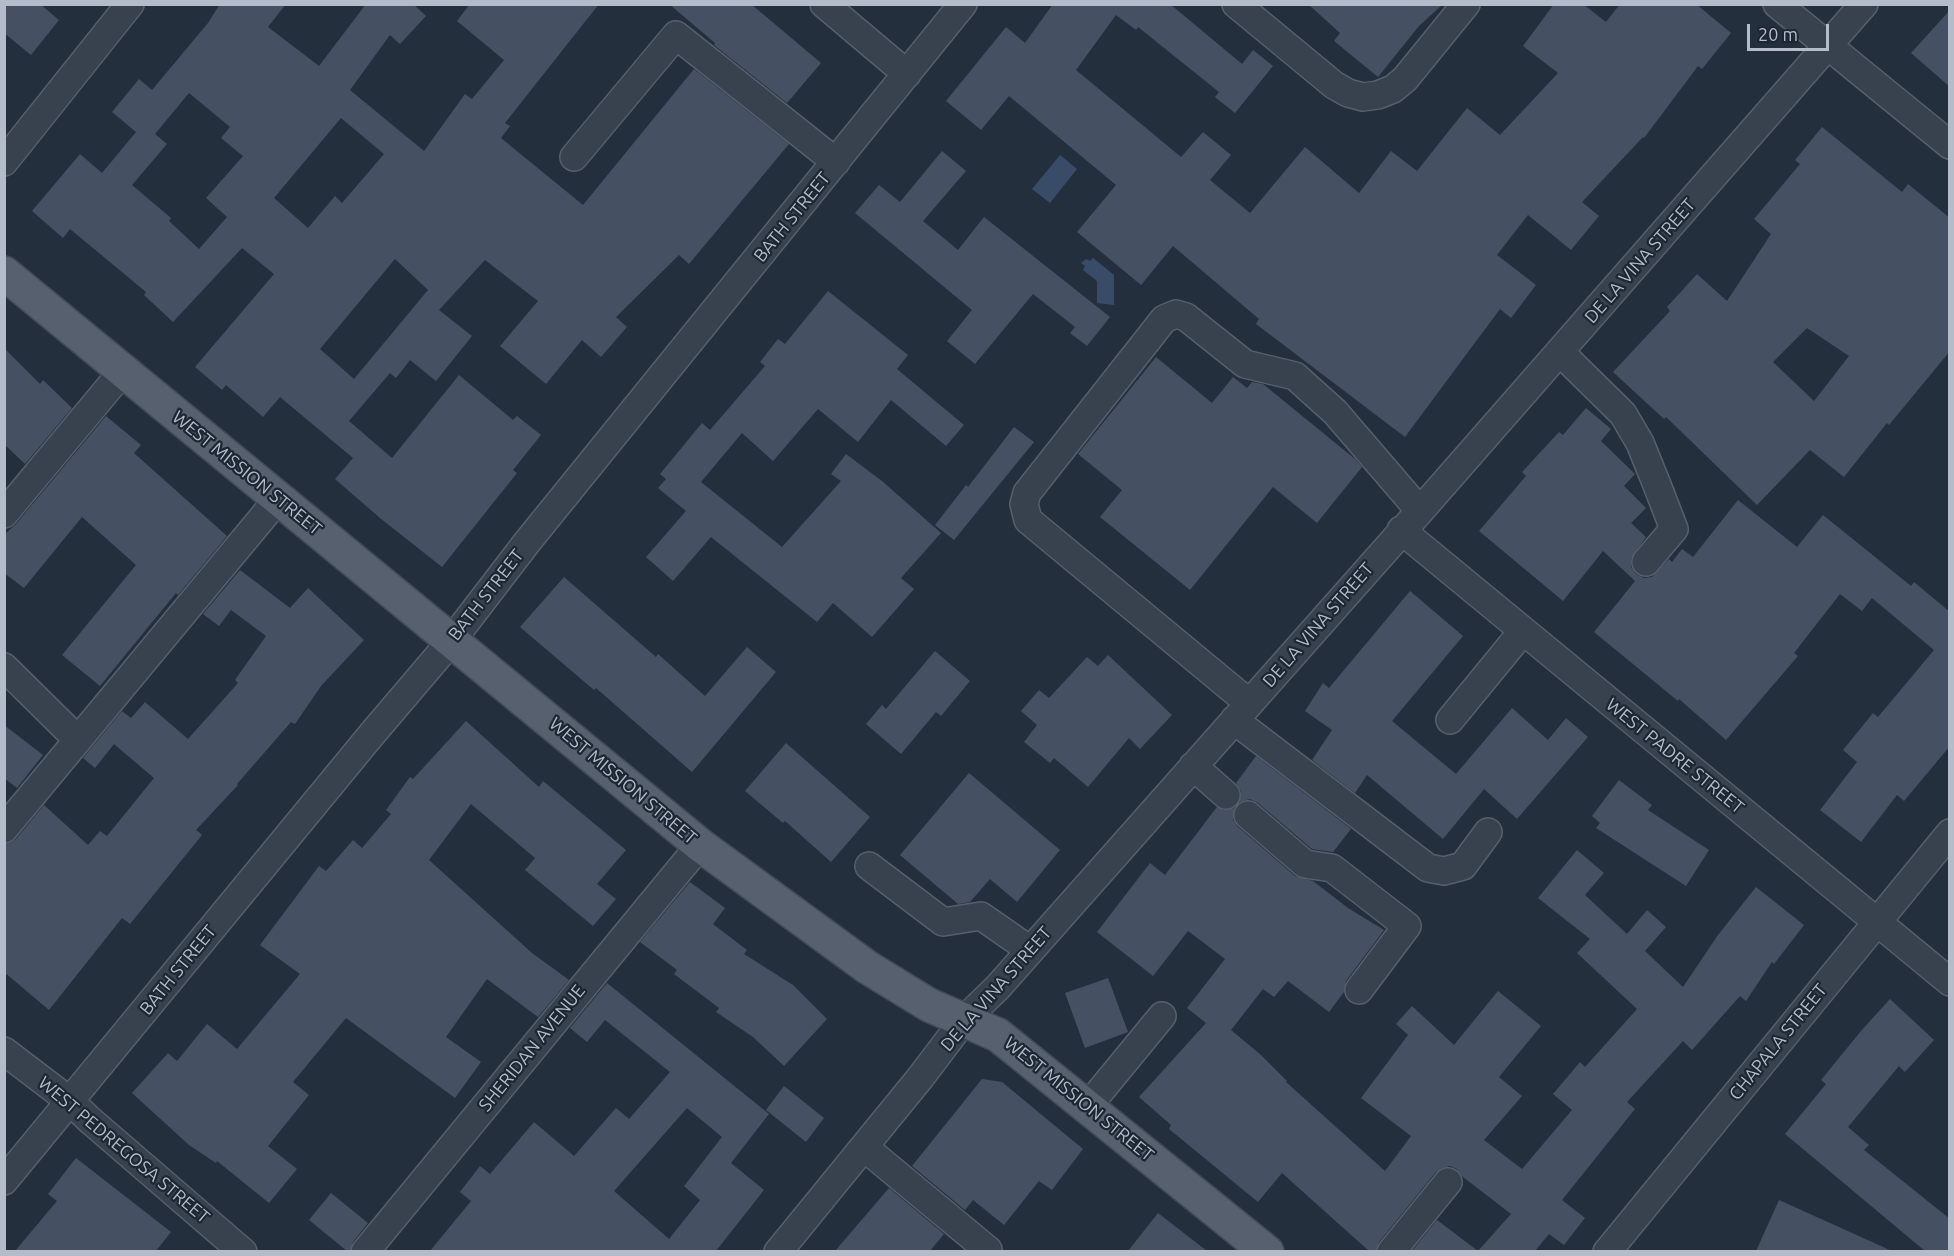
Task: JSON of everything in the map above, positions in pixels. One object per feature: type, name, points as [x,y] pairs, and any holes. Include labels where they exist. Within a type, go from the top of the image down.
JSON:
[{"type":"main road","name":"WEST MISSION STREET","points":[[4,273],[700,845],[867,967],[928,1005],[998,1035],[1088,1106],[1259,1249]]},
{"type":"street","points":[[8,151],[130,4]]},
{"type":"street","points":[[824,4],[907,74]]},
{"type":"street","name":"BATH STREET","points":[[4,1181],[358,750],[452,640],[535,532],[963,4]]},
{"type":"street","points":[[1236,4],[1334,85],[1348,93],[1363,97],[1378,95],[1393,89],[1405,79],[1466,4]]},
{"type":"street","points":[[1777,4],[1950,145]]},
{"type":"street","name":"DE LA VINA STREET","points":[[778,1251],[964,1020],[1030,950],[1242,712],[1864,4]]},
{"type":"street","points":[[574,157],[676,35],[836,162]]},
{"type":"street","name":"WEST PADRE STREET","points":[[1242,712],[1028,520],[1024,504],[1027,493],[1164,319],[1176,314],[1186,317],[1245,364],[1295,376],[1335,412],[1410,520],[1523,631],[1950,981]]},
{"type":"street","points":[[1560,352],[1623,414],[1640,442],[1674,529],[1646,562]]},
{"type":"street","points":[[4,514],[123,371]]},
{"type":"street","points":[[4,829],[278,499]]},
{"type":"street","points":[[1450,720],[1523,631]]},
{"type":"street","points":[[4,667],[78,740]]},
{"type":"street","points":[[1242,712],[1428,868],[1444,871],[1463,866],[1488,832]]},
{"type":"street","points":[[1193,766],[1226,795]]},
{"type":"street","points":[[1248,815],[1305,864],[1332,868],[1407,926],[1359,990]]},
{"type":"street","name":"CHAPALA STREET","points":[[1607,1251],[1950,833]]},
{"type":"street","name":"SHERIDAN AVENUE","points":[[365,1251],[700,845]]},
{"type":"street","points":[[869,866],[943,922],[981,916],[1030,950]]},
{"type":"street","points":[[1088,1106],[1162,1016]]},
{"type":"street","name":"WEST PEDREGOSA STREET","points":[[4,1050],[71,1102],[100,1130],[243,1251]]},
{"type":"street","points":[[864,1147],[987,1251]]},
{"type":"street","points":[[1391,1251],[1448,1182]]},
{"type":"water","points":[[1060,155],[1077,169],[1050,203],[1032,189]]},
{"type":"water","points":[[1093,258],[1114,275],[1114,305],[1097,303],[1097,281],[1083,270],[1085,266],[1081,263]]},
{"type":"building","points":[[4,4],[40,4],[59,20],[31,55],[4,33]]},
{"type":"building","points":[[220,4],[286,4],[268,27],[319,66],[366,4],[413,4],[426,16],[400,44],[390,35],[350,90],[424,151],[465,94],[472,99],[504,60],[457,21],[470,4],[599,4],[505,123],[510,126],[501,138],[583,205],[694,69],[789,144],[689,264],[679,255],[616,317],[627,327],[601,357],[582,340],[546,384],[500,346],[538,301],[485,260],[439,310],[472,336],[436,381],[410,360],[396,378],[390,373],[349,421],[392,458],[459,375],[513,420],[517,416],[541,435],[513,470],[517,473],[442,567],[335,479],[353,458],[280,397],[263,417],[226,385],[222,390],[195,367],[274,274],[242,248],[173,322],[144,295],[146,292],[70,229],[63,238],[32,211],[80,154],[102,173],[136,132],[112,112],[139,79],[152,90],[208,23]],"holes":[[[189,93],[230,127],[221,138],[243,156],[206,198],[227,217],[199,249],[169,221],[171,218],[132,185],[167,144],[155,134]],[[341,118],[384,154],[342,203],[335,196],[308,228],[274,198]],[[395,259],[428,290],[354,379],[320,349]]]},
{"type":"building","points":[[669,4],[751,4],[821,63],[787,103],[714,45],[715,43]]},
{"type":"building","points":[[1053,4],[1170,4],[1242,64],[1253,50],[1273,66],[1235,113],[1215,97],[1219,92],[1138,27],[1136,30],[1116,15],[1076,70],[1181,157],[1203,132],[1231,155],[1210,180],[1250,213],[1305,147],[1359,193],[1391,151],[1417,171],[1467,108],[1500,135],[1558,73],[1523,46],[1554,4],[1583,4],[1606,22],[1620,4],[1696,4],[1731,33],[1702,69],[1698,66],[1644,138],[1582,202],[1599,216],[1571,250],[1528,215],[1497,255],[1536,285],[1511,318],[1500,309],[1405,437],[1256,324],[1259,319],[1173,246],[1141,285],[1077,232],[1116,185],[1009,96],[981,130],[946,101],[1006,27],[1025,43]]},
{"type":"building","points":[[1308,4],[1443,4],[1419,26],[1378,77],[1334,41],[1340,33]]},
{"type":"building","points":[[1950,10],[1950,87],[1911,53]]},
{"type":"building","points":[[1822,127],[1902,192],[1908,184],[1950,218],[1950,351],[1889,425],[1887,423],[1844,477],[1810,450],[1757,505],[1666,417],[1664,419],[1613,372],[1670,311],[1667,307],[1697,274],[1727,301],[1771,234],[1754,219],[1800,164],[1795,160]],"holes":[[[1807,328],[1849,356],[1814,401],[1773,362]]]},
{"type":"building","points":[[942,151],[966,171],[923,221],[958,250],[984,217],[1110,317],[1087,346],[1070,333],[1075,327],[1033,294],[975,364],[947,341],[972,310],[855,213],[879,185],[900,202]]},
{"type":"building","points":[[828,291],[908,355],[897,369],[964,425],[946,446],[891,400],[858,442],[818,409],[773,461],[742,433],[701,482],[782,547],[841,481],[831,474],[846,454],[882,481],[941,533],[901,578],[914,589],[872,637],[833,603],[817,622],[711,537],[673,581],[646,557],[686,511],[658,488],[666,479],[660,474],[702,423],[710,430],[765,366],[760,362],[778,339],[785,344]]},
{"type":"building","points":[[4,348],[40,384],[43,380],[72,408],[25,464],[4,444]]},
{"type":"building","points":[[1156,357],[1212,403],[1233,377],[1247,388],[1252,382],[1263,384],[1362,467],[1317,523],[1273,487],[1190,590],[1100,517],[1122,490],[1078,454]]},
{"type":"building","points":[[1586,408],[1611,429],[1601,441],[1635,474],[1624,486],[1646,508],[1631,523],[1646,537],[1631,559],[1631,567],[1636,574],[1644,578],[1652,577],[1669,559],[1672,562],[1682,549],[1693,557],[1738,500],[1797,547],[1823,515],[1911,586],[1914,582],[1950,612],[1950,746],[1904,801],[1897,795],[1861,842],[1820,810],[1857,762],[1843,750],[1873,713],[1878,717],[1934,650],[1872,598],[1862,611],[1840,594],[1794,653],[1798,656],[1726,740],[1679,699],[1678,701],[1594,632],[1635,581],[1603,551],[1563,601],[1479,531],[1526,476],[1522,472],[1559,432],[1563,435]]},
{"type":"building","points":[[106,416],[141,445],[134,453],[227,536],[178,595],[176,593],[100,686],[62,655],[136,565],[82,517],[24,588],[4,573],[4,535],[16,524]]},
{"type":"building","points":[[1014,427],[1034,442],[954,540],[935,525],[966,485],[968,487]]},
{"type":"building","points":[[240,570],[290,608],[308,588],[364,640],[321,686],[295,724],[291,722],[238,785],[196,830],[202,835],[130,924],[122,918],[49,1010],[4,972],[4,844],[16,839],[44,805],[88,845],[100,831],[107,836],[154,778],[114,744],[95,768],[83,758],[122,711],[131,718],[145,702],[188,739],[238,683],[235,680],[266,636],[231,610],[219,626],[203,614]]},
{"type":"building","points":[[564,577],[705,696],[747,647],[776,672],[692,772],[596,688],[594,690],[520,627]]},
{"type":"building","points":[[1410,591],[1463,636],[1392,721],[1456,774],[1512,708],[1548,740],[1566,718],[1588,737],[1517,819],[1484,789],[1443,839],[1367,775],[1355,793],[1312,760],[1332,730],[1305,711],[1323,683],[1329,688]]},
{"type":"building","points":[[935,651],[970,681],[941,716],[936,712],[901,754],[866,724],[882,705],[886,709]]},
{"type":"building","points":[[1108,655],[1172,715],[1140,749],[1129,738],[1088,787],[1054,758],[1050,763],[1024,742],[1037,725],[1021,711],[1039,690],[1049,698],[1087,657],[1098,666]]},
{"type":"building","points":[[466,721],[539,787],[543,781],[626,850],[597,884],[616,899],[593,926],[525,870],[535,858],[471,804],[429,860],[532,953],[569,980],[538,1017],[487,979],[446,1037],[481,1062],[455,1098],[346,1018],[293,1082],[309,1095],[268,1146],[297,1169],[269,1203],[217,1161],[216,1163],[189,1145],[132,1093],[168,1053],[177,1061],[207,1024],[237,1049],[300,974],[260,945],[319,866],[326,871],[353,840],[362,848],[391,814],[386,810],[410,777],[413,779]]},
{"type":"building","points":[[4,725],[43,755],[17,788],[4,778]]},
{"type":"building","points":[[786,743],[870,817],[831,862],[785,821],[783,823],[745,791]]},
{"type":"building","points":[[1256,756],[1351,829],[1333,852],[1312,849],[1258,803],[1250,799],[1239,802],[1241,791],[1236,783]]},
{"type":"building","points":[[969,773],[1060,850],[1017,902],[990,879],[970,902],[958,904],[900,855]]},
{"type":"building","points":[[1619,780],[1652,805],[1648,810],[1709,850],[1686,886],[1596,828],[1600,823],[1592,816]]},
{"type":"building","points":[[1217,807],[1224,810],[1235,808],[1233,820],[1237,826],[1295,876],[1313,881],[1348,908],[1384,930],[1346,981],[1344,992],[1329,1012],[1288,981],[1274,997],[1263,989],[1231,1030],[1261,1055],[1286,1082],[1385,1171],[1411,1136],[1361,1098],[1408,1035],[1396,1024],[1412,1006],[1454,1045],[1498,991],[1541,1026],[1499,1077],[1522,1096],[1484,1140],[1522,1169],[1572,1110],[1553,1094],[1580,1062],[1585,1067],[1637,1009],[1577,953],[1590,939],[1538,898],[1577,850],[1604,873],[1585,895],[1627,934],[1647,910],[1666,927],[1645,951],[1683,987],[1718,935],[1756,887],[1804,925],[1774,964],[1772,962],[1746,1001],[1740,996],[1692,1050],[1683,1041],[1627,1102],[1635,1109],[1562,1200],[1585,1218],[1564,1245],[1549,1234],[1535,1251],[1478,1251],[1511,1214],[1463,1177],[1457,1169],[1450,1166],[1436,1172],[1379,1242],[1376,1251],[1369,1251],[1282,1173],[1258,1202],[1169,1129],[1171,1125],[1139,1097],[1206,1023],[1187,1008],[1225,959],[1188,931],[1153,976],[1097,932],[1150,863],[1165,875]]},
{"type":"building","points":[[690,882],[725,908],[713,924],[747,950],[744,954],[793,985],[827,1019],[784,1066],[753,1037],[716,1012],[719,1008],[674,974],[677,970],[640,942]]},
{"type":"building","points":[[1108,978],[1128,1032],[1085,1048],[1065,993]]},
{"type":"building","points":[[607,983],[769,1114],[731,1163],[764,1190],[716,1251],[430,1251],[471,1201],[460,1192],[480,1166],[490,1174],[534,1122],[574,1156],[616,1108],[629,1119],[670,1072],[605,1020],[587,1042],[570,1028]],"holes":[[[687,1108],[722,1137],[684,1186],[700,1200],[669,1239],[614,1191]]]},
{"type":"building","points":[[1890,999],[1934,1040],[1905,1072],[1899,1066],[1848,1127],[1869,1145],[1864,1150],[1950,1219],[1950,1251],[1925,1251],[1785,1134],[1826,1084],[1821,1080]]},
{"type":"building","points":[[982,1079],[1002,1082],[1083,1149],[1052,1190],[1039,1181],[1004,1225],[973,1200],[965,1210],[912,1166]]},
{"type":"building","points":[[784,1086],[824,1118],[806,1142],[766,1110]]},
{"type":"building","points":[[76,1158],[171,1232],[156,1251],[15,1251],[57,1201],[48,1194]]},
{"type":"building","points":[[889,1188],[944,1234],[930,1251],[835,1251]]},
{"type":"building","points":[[331,1193],[368,1223],[353,1242],[350,1251],[347,1251],[309,1220]]},
{"type":"building","points":[[1779,1200],[1892,1251],[1756,1251]]},
{"type":"building","points":[[1158,1213],[1207,1251],[1128,1251]]},
{"type":"building","points":[[1437,1220],[1478,1251],[1412,1251]]}]
